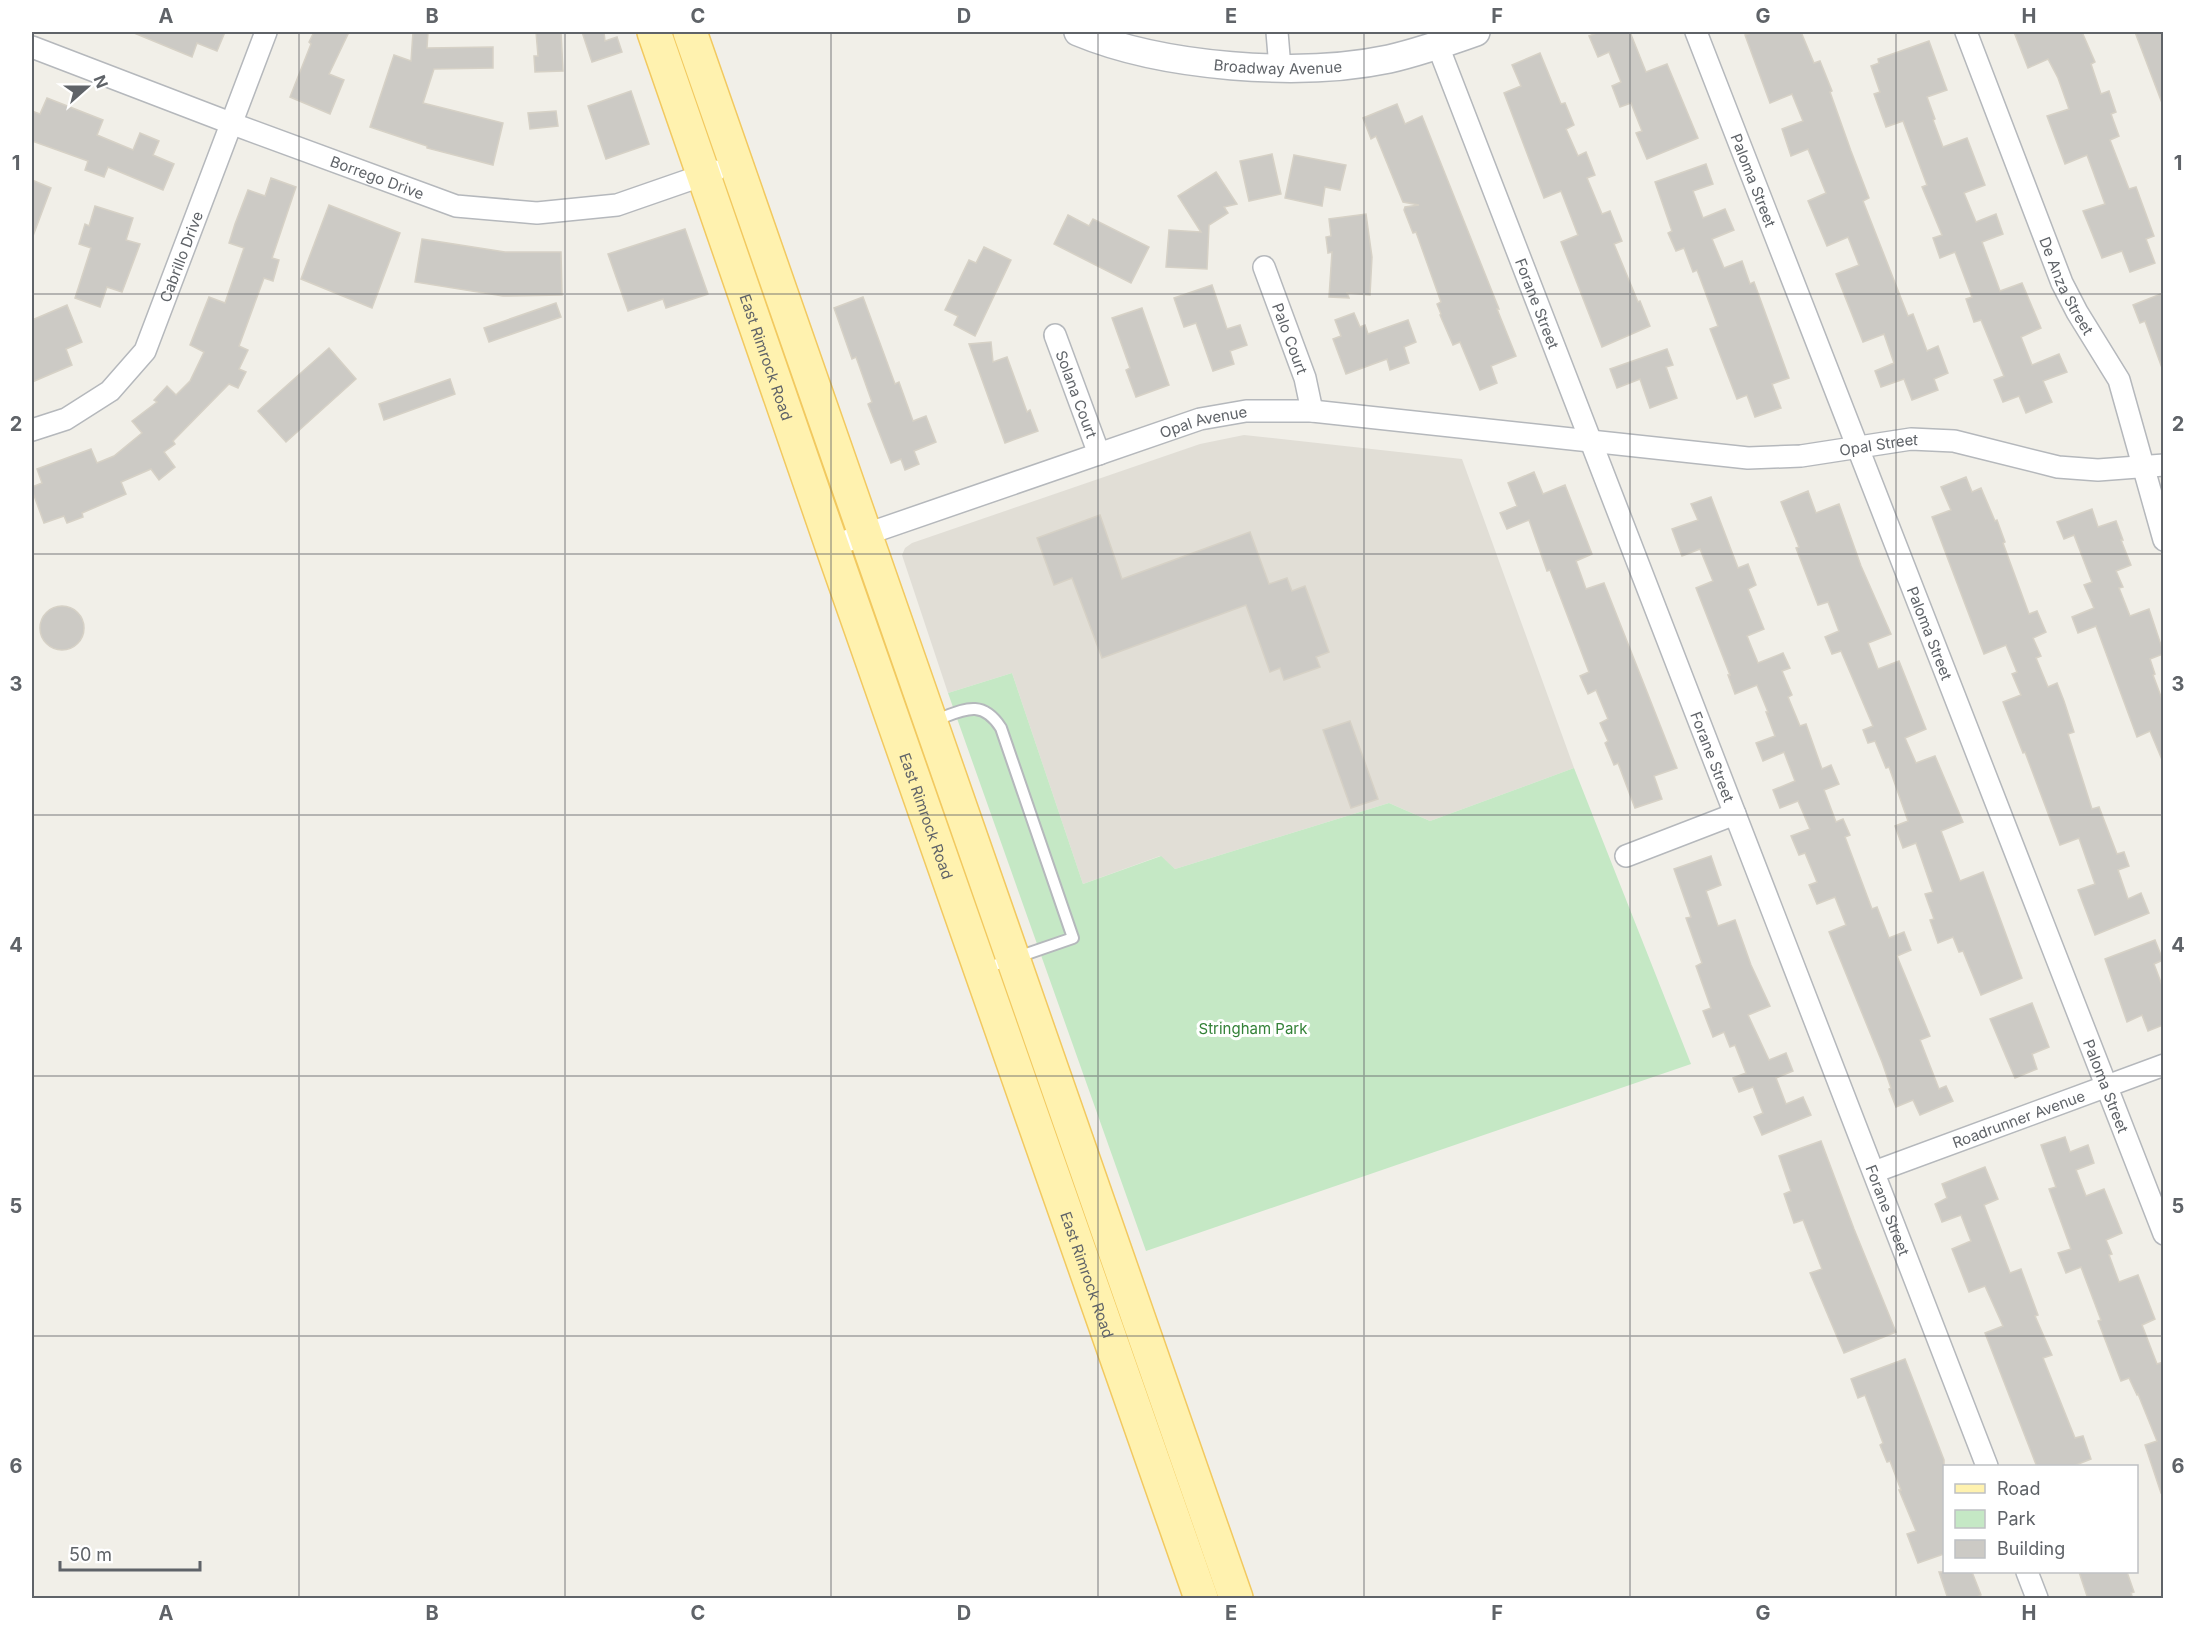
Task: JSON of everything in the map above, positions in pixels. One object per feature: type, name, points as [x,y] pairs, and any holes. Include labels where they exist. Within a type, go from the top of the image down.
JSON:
[{"type":"main road","name":"East Rimrock Road","points":[[654,32],[1201,1599]]},
{"type":"main road","points":[[690,32],[1236,1599]]},
{"type":"street","name":"Cabrillo Drive","points":[[32,430],[66,419],[110,391],[144,351],[267,32]]},
{"type":"street","name":"Broadway Avenue","points":[[1078,32],[1107,44],[1197,62],[1280,68],[1340,66],[1388,59],[1438,46],[1476,32]]},
{"type":"street","points":[[1277,32],[1280,68]]},
{"type":"street","name":"Paloma Street","points":[[1696,32],[2163,1234]]},
{"type":"street","name":"De Anza Street","points":[[1966,32],[2062,283],[2119,380],[2163,540]]},
{"type":"street","name":"Forane Street","points":[[1438,46],[1986,1465]]},
{"type":"street","name":"Borrego Drive","points":[[32,47],[232,124],[456,206],[537,213],[617,205],[735,164]]},
{"type":"street","name":"Palo Court","points":[[1264,267],[1305,378],[1312,411]]},
{"type":"street","name":"Solana Court","points":[[1055,335],[1099,454]]},
{"type":"street","name":"Opal Avenue","points":[[832,546],[1200,419],[1246,411],[1312,411],[1591,441]]},
{"type":"street","name":"Opal Street","points":[[1591,441],[1748,458],[1801,456],[1911,439],[1954,441],[2058,467],[2098,470],[2163,465]]},
{"type":"street","points":[[1626,856],[1735,813]]},
{"type":"street","name":"Roadrunner Avenue","points":[[1874,1172],[2163,1065]]},
{"type":"street","points":[[2027,1573],[2037,1599]]},
{"type":"lane","points":[[932,722],[972,708],[984,710],[995,718],[1001,728],[1072,938],[980,970]]},
{"type":"shaded area","points":[[1244,435],[1462,459],[1574,768],[1430,821],[1389,803],[1175,869],[1160,856],[1083,884],[1012,673],[948,693],[902,555],[905,548],[912,543],[1200,444]]},
{"type":"green space","name":"Stringham Park","points":[[1012,673],[1083,884],[1161,856],[1175,869],[1389,803],[1430,821],[1574,768],[1691,1064],[1146,1251],[948,693]]},
{"type":"building","points":[[134,32],[225,32],[217,51],[197,43],[192,57]]},
{"type":"building","points":[[314,32],[349,32],[329,74],[344,80],[330,114],[290,97]]},
{"type":"building","points":[[413,32],[428,32],[427,48],[493,47],[493,68],[434,69],[423,103],[503,123],[493,165],[427,148],[427,146],[370,127],[394,55],[411,61]]},
{"type":"building","points":[[536,32],[561,32],[563,71],[535,72],[534,56],[538,56]]},
{"type":"building","points":[[582,32],[604,32],[605,41],[617,37],[622,52],[592,62]]},
{"type":"building","points":[[1599,32],[1630,32],[1646,72],[1667,64],[1698,138],[1647,159],[1636,133],[1642,131],[1631,103],[1620,107],[1612,86],[1621,82],[1609,52],[1598,57],[1589,36]]},
{"type":"building","points":[[1754,32],[1801,32],[1814,63],[1820,61],[1869,198],[1863,201],[1908,316],[1913,314],[1927,351],[1938,346],[1948,373],[1934,379],[1938,390],[1912,400],[1904,379],[1881,387],[1875,371],[1894,363],[1884,334],[1863,342],[1836,274],[1859,265],[1848,237],[1827,246],[1808,201],[1826,193],[1808,149],[1791,156],[1782,129],[1803,121],[1792,94],[1770,103],[1745,35]]},
{"type":"building","points":[[2014,32],[2082,32],[2095,62],[2091,64],[2101,94],[2109,91],[2116,112],[2111,114],[2119,136],[2110,140],[2129,189],[2136,187],[2154,236],[2146,239],[2155,263],[2130,272],[2122,251],[2102,258],[2083,211],[2105,204],[2087,155],[2065,164],[2047,116],[2069,109],[2058,78],[2048,59],[2028,68]]},
{"type":"building","points":[[2135,32],[2163,32],[2163,103],[2162,103]]},
{"type":"building","points":[[1929,41],[1947,90],[1927,97],[1943,147],[1967,138],[1985,185],[1964,193],[1976,222],[1996,214],[2003,234],[1982,242],[2000,291],[2022,283],[2041,328],[2021,337],[2032,365],[2059,354],[2067,372],[2043,381],[2052,402],[2026,413],[2019,396],[2003,402],[1994,380],[2004,376],[1981,320],[1974,322],[1966,299],[1972,297],[1955,252],[1940,258],[1933,238],[1942,235],[1922,187],[1927,185],[1903,121],[1886,127],[1874,94],[1880,92],[1871,66],[1879,63],[1878,59]]},
{"type":"building","points":[[1540,53],[1561,104],[1565,103],[1574,125],[1566,129],[1578,156],[1586,152],[1595,175],[1587,178],[1602,214],[1610,211],[1622,241],[1614,244],[1650,326],[1602,347],[1561,242],[1578,235],[1561,191],[1544,198],[1504,93],[1521,86],[1512,65]]},
{"type":"building","points":[[631,91],[649,144],[606,159],[588,106]]},
{"type":"building","points":[[47,98],[103,120],[97,135],[133,150],[140,133],[159,141],[153,155],[174,164],[163,190],[108,167],[104,177],[85,170],[88,161],[32,141],[32,111],[40,114]]},
{"type":"building","points":[[1397,104],[1405,124],[1422,116],[1516,356],[1491,366],[1497,383],[1480,390],[1460,342],[1453,345],[1440,315],[1437,304],[1441,302],[1416,232],[1413,233],[1404,210],[1405,207],[1419,205],[1403,202],[1376,136],[1371,139],[1363,118]]},
{"type":"building","points":[[556,111],[558,126],[530,129],[528,113]]},
{"type":"building","points":[[1272,154],[1281,194],[1249,201],[1240,161]]},
{"type":"building","points":[[1294,155],[1346,165],[1340,190],[1325,187],[1322,206],[1285,198]]},
{"type":"building","points":[[1706,164],[1713,184],[1693,191],[1703,218],[1725,209],[1734,230],[1712,239],[1724,268],[1742,261],[1750,284],[1754,282],[1789,378],[1772,384],[1781,408],[1755,417],[1747,395],[1737,399],[1710,329],[1718,326],[1697,270],[1693,272],[1684,248],[1676,251],[1668,233],[1672,231],[1655,182]]},
{"type":"building","points":[[1216,172],[1237,204],[1224,207],[1228,213],[1209,225],[1207,269],[1166,267],[1169,230],[1201,232],[1178,196]]},
{"type":"building","points":[[271,178],[296,187],[272,258],[279,260],[273,281],[264,278],[239,346],[248,350],[239,369],[246,372],[238,388],[229,384],[173,441],[175,444],[164,452],[175,467],[159,480],[151,469],[121,482],[126,494],[82,513],[83,517],[67,523],[64,516],[44,523],[32,490],[32,487],[42,483],[37,469],[91,449],[97,463],[114,456],[142,433],[132,421],[157,402],[154,400],[167,386],[176,395],[190,381],[204,352],[190,345],[209,297],[225,303],[244,248],[229,243],[248,190],[265,196]]},
{"type":"building","points":[[32,180],[51,188],[33,236],[32,236]]},
{"type":"building","points":[[329,205],[400,233],[372,308],[301,279]]},
{"type":"building","points":[[95,206],[133,218],[126,240],[140,244],[122,292],[107,287],[100,307],[75,298],[91,248],[79,244],[85,224],[89,226]]},
{"type":"building","points":[[1366,214],[1372,257],[1370,295],[1347,293],[1349,298],[1329,297],[1332,252],[1328,253],[1326,237],[1331,236],[1329,219]]},
{"type":"building","points":[[1068,215],[1089,226],[1093,219],[1149,247],[1131,283],[1054,244]]},
{"type":"building","points":[[685,229],[708,294],[666,308],[663,299],[628,311],[608,254]]},
{"type":"building","points":[[422,239],[505,252],[561,252],[562,295],[503,296],[415,282]]},
{"type":"building","points":[[984,247],[1011,260],[975,336],[954,325],[958,316],[945,310],[969,260],[976,263]]},
{"type":"building","points":[[1212,285],[1227,329],[1240,325],[1247,345],[1230,351],[1234,364],[1213,371],[1196,323],[1184,327],[1174,298]]},
{"type":"building","points":[[2163,293],[2162,368],[2145,321],[2140,323],[2133,305]]},
{"type":"building","points":[[863,297],[895,384],[899,382],[913,421],[926,416],[936,442],[914,451],[919,464],[905,470],[901,459],[891,463],[868,404],[872,402],[856,357],[852,359],[834,308]]},
{"type":"building","points":[[556,303],[561,317],[489,342],[484,328]]},
{"type":"building","points":[[67,305],[82,342],[66,349],[72,365],[32,382],[32,320]]},
{"type":"building","points":[[1142,308],[1169,385],[1136,397],[1126,370],[1130,368],[1112,318]]},
{"type":"building","points":[[1354,313],[1360,327],[1365,325],[1368,334],[1408,320],[1416,342],[1404,347],[1409,363],[1390,370],[1387,359],[1346,374],[1333,339],[1341,336],[1335,320]]},
{"type":"building","points":[[991,342],[993,362],[1007,357],[1027,412],[1030,410],[1038,431],[1005,443],[969,344]]},
{"type":"building","points":[[329,348],[356,379],[286,442],[258,411]]},
{"type":"building","points":[[1667,349],[1673,365],[1666,367],[1677,398],[1650,408],[1640,379],[1617,388],[1610,369]]},
{"type":"building","points":[[450,379],[455,394],[384,420],[379,404]]},
{"type":"building","points":[[1534,472],[1543,494],[1565,485],[1592,554],[1576,561],[1586,589],[1604,583],[1677,768],[1654,776],[1662,799],[1635,808],[1618,763],[1614,765],[1605,743],[1608,741],[1600,723],[1608,719],[1596,690],[1588,694],[1580,676],[1589,672],[1550,570],[1547,571],[1529,520],[1507,529],[1500,513],[1517,506],[1508,483]]},
{"type":"building","points":[[1966,477],[1972,492],[1981,488],[1995,521],[1997,520],[2029,614],[2037,611],[2046,632],[2033,638],[2041,656],[2036,658],[2048,687],[2057,683],[2064,701],[2074,732],[2068,734],[2092,809],[2099,807],[2117,854],[2124,852],[2129,866],[2118,870],[2128,899],[2141,893],[2149,913],[2095,935],[2078,890],[2095,884],[2079,838],[2060,845],[2025,752],[2023,753],[2003,702],[2021,695],[2012,674],[2017,672],[2006,645],[1984,654],[1932,517],[1951,510],[1941,487]]},
{"type":"building","points":[[1808,491],[1816,513],[1839,504],[1861,566],[1891,634],[1868,643],[1878,669],[1899,661],[1926,729],[1905,738],[1916,763],[1935,756],[1963,822],[1941,831],[1960,881],[1983,872],[2022,978],[1981,995],[1963,951],[1959,952],[1953,937],[1938,943],[1930,920],[1934,919],[1925,894],[1933,892],[1916,843],[1903,848],[1895,826],[1908,821],[1889,767],[1886,768],[1875,741],[1868,743],[1863,730],[1873,726],[1841,651],[1832,654],[1825,637],[1839,631],[1828,602],[1818,605],[1781,502]]},
{"type":"building","points":[[1711,497],[1738,568],[1748,564],[1756,585],[1748,589],[1764,629],[1747,636],[1758,663],[1783,653],[1790,668],[1782,671],[1792,695],[1788,697],[1800,726],[1806,724],[1822,769],[1831,765],[1839,784],[1824,790],[1836,822],[1843,819],[1850,835],[1845,837],[1872,909],[1877,907],[1889,938],[1904,932],[1911,950],[1897,956],[1930,1036],[1920,1040],[1939,1089],[1946,1086],[1953,1101],[1920,1115],[1913,1100],[1896,1107],[1882,1062],[1829,932],[1846,925],[1835,897],[1817,904],[1809,885],[1817,882],[1805,853],[1799,855],[1791,836],[1810,829],[1798,801],[1780,808],[1773,790],[1795,781],[1784,752],[1763,761],[1756,743],[1775,736],[1766,712],[1768,712],[1757,685],[1735,694],[1728,675],[1730,675],[1696,588],[1713,581],[1700,549],[1682,556],[1672,529],[1698,520],[1691,504]]},
{"type":"building","points":[[2092,509],[2098,527],[2116,521],[2131,565],[2116,571],[2123,587],[2119,588],[2130,616],[2149,609],[2163,651],[2163,654],[2150,659],[2163,702],[2163,762],[2150,731],[2137,737],[2096,626],[2078,633],[2072,617],[2094,608],[2084,585],[2092,582],[2074,535],[2064,539],[2057,522]]},
{"type":"building","points":[[1100,515],[1122,579],[1250,532],[1269,584],[1287,578],[1292,591],[1305,586],[1329,652],[1316,657],[1320,667],[1284,680],[1280,668],[1270,672],[1246,605],[1102,658],[1072,578],[1054,585],[1037,538]]},
{"type":"building","points":[[62,606],[77,613],[84,628],[77,643],[62,650],[47,643],[40,628],[47,613]]},
{"type":"building","points":[[1350,721],[1378,799],[1351,808],[1323,730]]},
{"type":"building","points":[[1711,856],[1721,885],[1706,891],[1718,926],[1735,920],[1751,965],[1770,1006],[1748,1015],[1769,1060],[1786,1053],[1793,1071],[1776,1078],[1786,1104],[1803,1097],[1811,1115],[1762,1135],[1754,1117],[1763,1113],[1753,1087],[1739,1092],[1733,1078],[1746,1073],[1735,1045],[1730,1047],[1724,1032],[1713,1037],[1703,1011],[1711,1008],[1696,966],[1702,963],[1686,918],[1691,917],[1674,869]]},
{"type":"building","points":[[2155,940],[2163,960],[2154,964],[2163,988],[2163,1025],[2148,1031],[2142,1015],[2127,1022],[2105,959]]},
{"type":"building","points":[[2032,1003],[2049,1047],[2032,1054],[2037,1069],[2015,1078],[1990,1019]]},
{"type":"building","points":[[2065,1137],[2070,1152],[2088,1145],[2094,1163],[2076,1170],[2086,1196],[2104,1189],[2122,1233],[2106,1240],[2119,1282],[2138,1275],[2155,1319],[2142,1325],[2157,1364],[2163,1362],[2163,1492],[2161,1493],[2145,1445],[2157,1441],[2138,1394],[2129,1378],[2121,1381],[2098,1321],[2101,1320],[2081,1267],[2066,1273],[2058,1253],[2071,1249],[2049,1189],[2056,1187],[2041,1145]]},
{"type":"building","points":[[1821,1141],[1896,1332],[1844,1353],[1810,1273],[1822,1269],[1803,1220],[1794,1223],[1784,1194],[1791,1191],[1779,1156]]},
{"type":"building","points":[[1985,1167],[1998,1199],[1984,1205],[2010,1273],[2021,1269],[2038,1315],[2035,1316],[2052,1355],[2043,1358],[2075,1438],[2083,1436],[2091,1459],[2076,1465],[2036,1465],[1985,1333],[2003,1326],[1985,1286],[1969,1292],[1952,1249],[1971,1241],[1961,1215],[1942,1222],[1935,1204],[1947,1198],[1942,1184]]},
{"type":"building","points":[[1905,1359],[1944,1460],[1943,1554],[1918,1563],[1907,1534],[1916,1531],[1890,1461],[1887,1462],[1880,1445],[1883,1443],[1865,1395],[1858,1398],[1851,1379]]},
{"type":"building","points":[[1939,1572],[1972,1573],[1981,1595],[1973,1599],[1948,1599]]},
{"type":"building","points":[[2079,1573],[2127,1573],[2134,1592],[2131,1593],[2133,1599],[2088,1599]]}]
